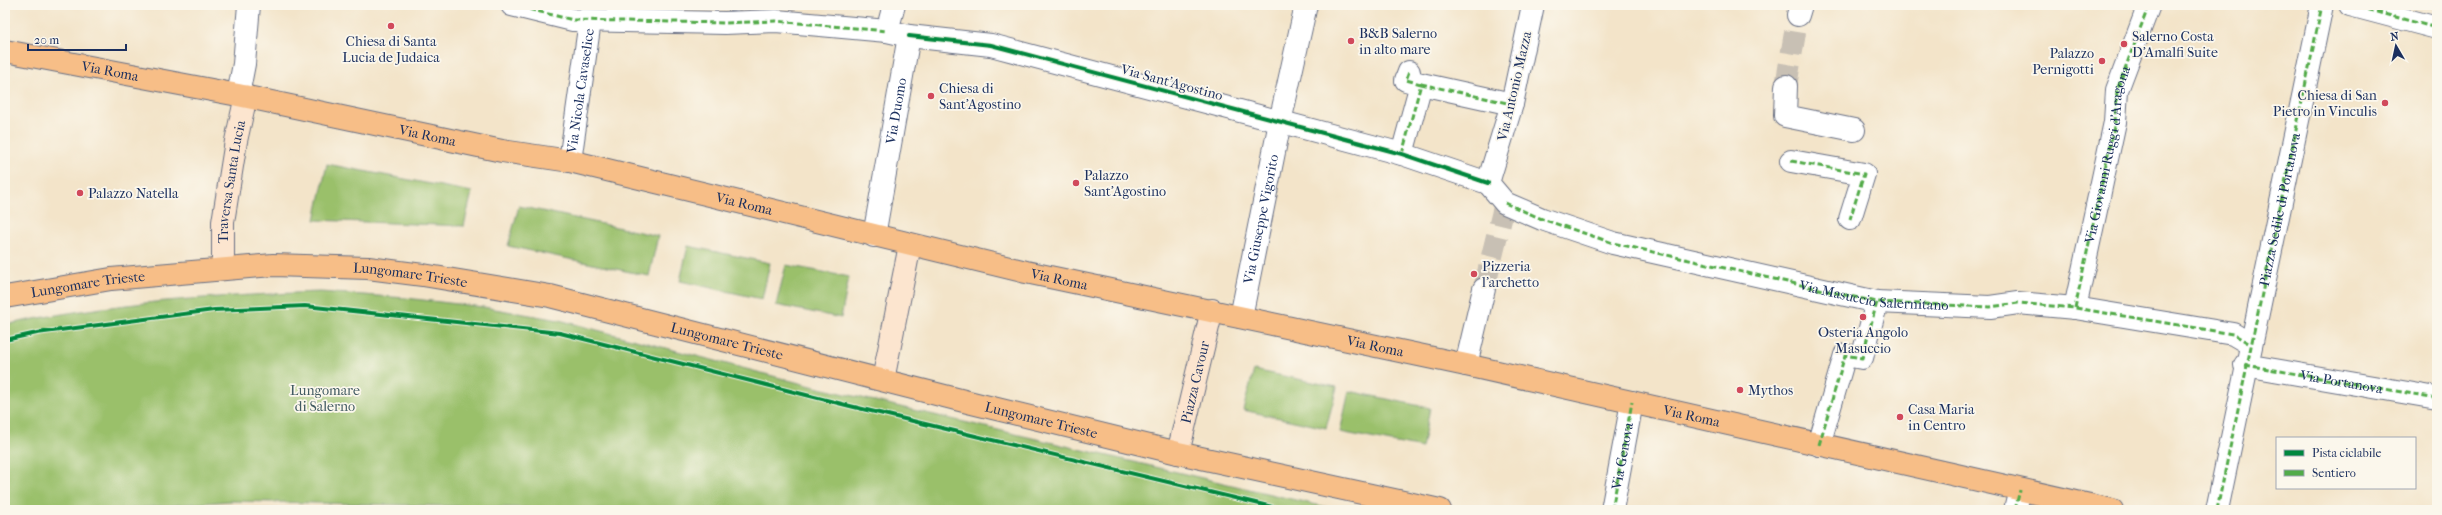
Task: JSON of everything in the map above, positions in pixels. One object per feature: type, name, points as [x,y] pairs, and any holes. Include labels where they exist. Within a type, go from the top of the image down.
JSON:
[{"type":"main road","name":"Via Roma","points":[[5,51],[242,96],[502,151],[570,161],[910,245],[1466,365],[1819,445],[2018,500],[2112,510]]},
{"type":"main road","name":"Lungomare Trieste","points":[[5,297],[112,279],[273,265],[368,268],[422,275],[543,294],[1178,453],[1440,510]]},
{"type":"street","points":[[242,96],[249,5]]},
{"type":"street","points":[[512,5],[573,20],[725,23],[776,21],[886,31],[909,36]]},
{"type":"street","points":[[886,31],[894,5]]},
{"type":"street","points":[[1280,122],[1306,5]]},
{"type":"street","name":"Via Antonio Mazza","points":[[1488,183],[1512,104],[1533,5]]},
{"type":"street","name":"Via Giovanni Ruggi d'Aragona","points":[[2075,308],[2115,122],[2117,90],[2149,5]]},
{"type":"street","name":"Piazza Sedile di Portanova","points":[[2250,344],[2322,5]]},
{"type":"street","points":[[2354,7],[2437,28]]},
{"type":"street","name":"Via Nicola Cavaselice","points":[[570,161],[590,20]]},
{"type":"street","name":"Via Sant'Agostino","points":[[909,36],[990,45],[1402,154],[1488,183]]},
{"type":"street","name":"Via Duomo","points":[[874,236],[909,36]]},
{"type":"street","points":[[1402,154],[1415,78],[1512,104]]},
{"type":"street","points":[[1786,86],[1785,116],[1854,130]]},
{"type":"street","name":"Traversa Santa Lucia","points":[[224,269],[223,222],[242,96]]},
{"type":"street","name":"Via Giuseppe Vigorito","points":[[1240,317],[1280,122]]},
{"type":"street","points":[[1791,161],[1864,174],[1850,219]]},
{"type":"street","name":"Via Masuccio Salernitano","points":[[1488,183],[1505,205],[1613,243],[1877,302],[1990,307],[2018,303],[2075,308],[2233,334],[2250,344]]},
{"type":"street","points":[[882,380],[910,245]]},
{"type":"street","points":[[1466,365],[1484,289]]},
{"type":"street","points":[[1819,445],[1845,355],[1862,358],[1877,302]]},
{"type":"street","name":"Piazza Cavour","points":[[1178,453],[1212,310]]},
{"type":"street","points":[[2217,510],[2250,344]]},
{"type":"street","name":"Via Portanova","points":[[2246,365],[2437,398]]},
{"type":"street","name":"Via Genova","points":[[1612,510],[1632,402]]},
{"type":"green space","points":[[327,164],[472,192],[464,226],[315,220]]},
{"type":"green space","points":[[519,206],[658,236],[649,276],[508,246]]},
{"type":"green space","points":[[688,246],[770,263],[762,299],[680,281]]},
{"type":"green space","points":[[786,265],[849,277],[841,318],[776,305]]},
{"type":"green space","name":"Lungomare di Salerno","points":[[320,292],[406,298],[483,307],[559,320],[811,386],[1338,510],[537,510],[529,508],[230,501],[113,510],[5,510],[5,325],[83,311],[162,301]]},
{"type":"green space","points":[[1254,370],[1337,387],[1326,428],[1243,410]]},
{"type":"green space","points":[[1349,391],[1430,408],[1422,448],[1340,432]]},
{"type":"tunnel","points":[[1786,86],[1798,15]]},
{"type":"tunnel","points":[[1484,289],[1504,207]]},
{"type":"marked path","points":[[512,5],[573,20],[725,23],[776,21],[887,31]]},
{"type":"marked path","points":[[2075,308],[2115,122],[2117,90],[2149,5]]},
{"type":"marked path","points":[[2217,510],[2322,5]]},
{"type":"marked path","points":[[2350,5],[2437,28]]},
{"type":"marked path","points":[[1402,154],[1421,84],[1406,80],[1409,72]]},
{"type":"marked path","points":[[1421,84],[1512,104]]},
{"type":"marked path","points":[[1791,161],[1864,174],[1850,219]]},
{"type":"marked path","points":[[1505,203],[1542,219],[1613,243],[1877,302],[1990,307],[2018,303],[2075,308],[2233,334],[2250,344]]},
{"type":"marked path","points":[[1819,445],[1845,355],[1862,358],[1877,302]]},
{"type":"marked path","points":[[2245,365],[2437,398]]},
{"type":"marked path","points":[[1612,510],[1632,402]]},
{"type":"marked path","points":[[2015,510],[2020,490]]},
{"type":"cycle path","points":[[909,36],[991,45],[1402,154],[1488,183]]},
{"type":"cycle path","points":[[5,340],[37,333],[214,310],[305,306],[560,333],[850,406],[1285,510]]},
{"type":"place","name":"Chiesa di Santa Lucia de Judaica","points":[[391,26]]},
{"type":"place","name":"B&B Salerno in alto mare","points":[[1351,41]]},
{"type":"place","name":"Salerno Costa D'Amalfi Suite","points":[[2124,44]]},
{"type":"place","name":"Palazzo Pernigotti","points":[[2102,61]]},
{"type":"place","name":"Chiesa di Sant'Agostino","points":[[931,96]]},
{"type":"place","name":"Chiesa di San Pietro in Vinculis","points":[[2385,103]]},
{"type":"place","name":"Palazzo Sant'Agostino","points":[[1076,183]]},
{"type":"place","name":"Palazzo Natella","points":[[80,193]]},
{"type":"place","name":"Pizzeria l'archetto","points":[[1474,274]]},
{"type":"place","name":"Osteria Angolo Masuccio","points":[[1863,317]]},
{"type":"place","name":"Mythos","points":[[1740,390]]},
{"type":"place","name":"Casa Maria in Centro","points":[[1900,417]]}]
